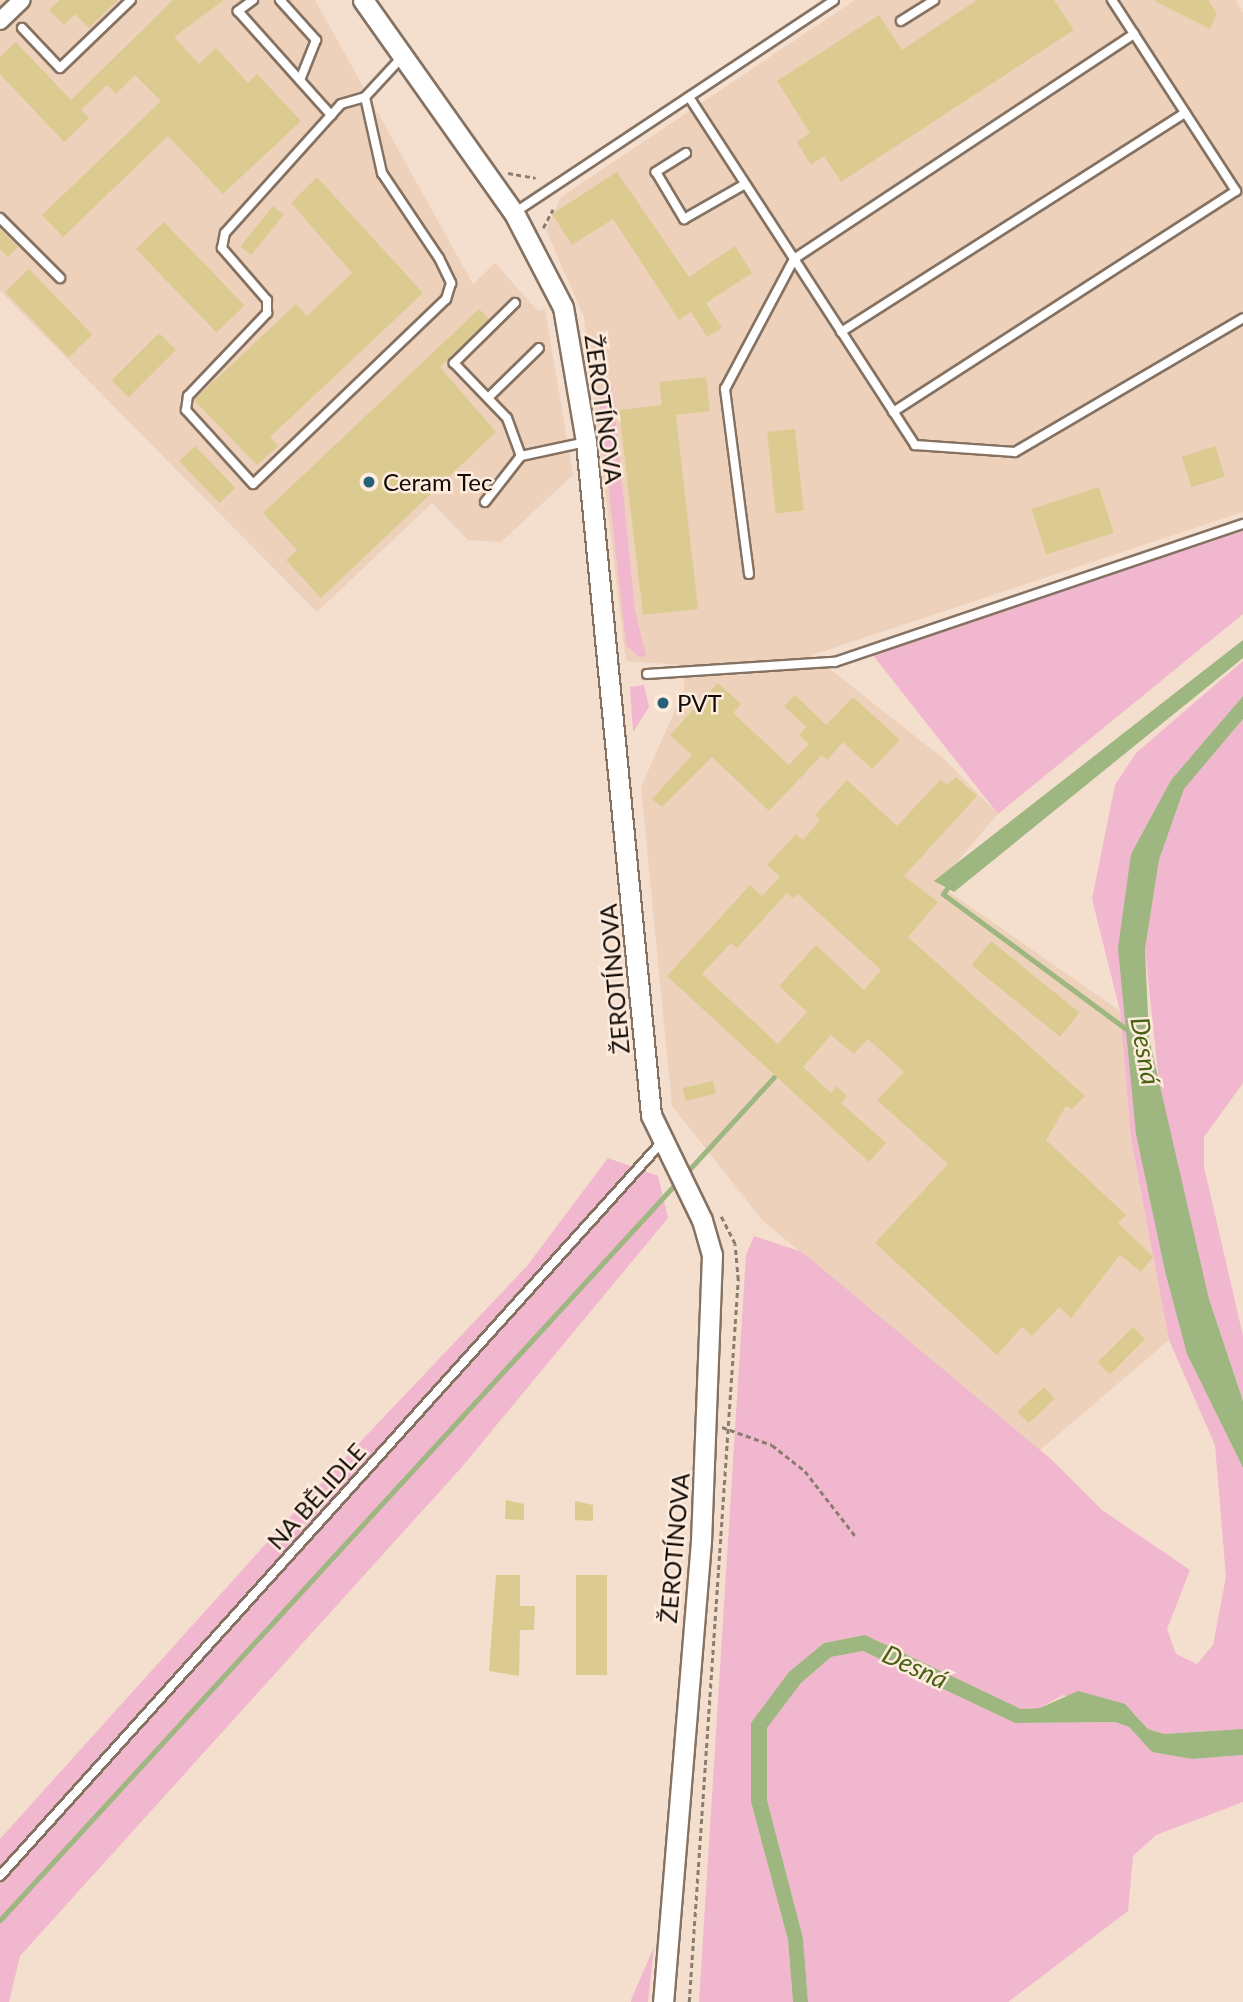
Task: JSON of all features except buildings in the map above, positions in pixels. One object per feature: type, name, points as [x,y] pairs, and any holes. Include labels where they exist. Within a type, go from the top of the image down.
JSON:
[{"type":"street","points":[[0,21],[22,0]]},
{"type":"street","name":"ŽEROTÍNOVA","points":[[363,0],[514,213],[563,307],[586,442],[651,1115],[662,1142],[687,1186],[712,1255],[708,1424],[663,2002]]},
{"type":"lane","points":[[22,29],[60,68],[131,0]]},
{"type":"lane","points":[[253,0],[238,11],[331,116]]},
{"type":"lane","points":[[280,0],[316,40],[300,80]]},
{"type":"lane","points":[[514,213],[834,0]]},
{"type":"lane","points":[[901,21],[934,0]]},
{"type":"lane","points":[[893,412],[1236,191],[1112,0]]},
{"type":"lane","points":[[749,574],[725,389],[794,259],[1134,34]]},
{"type":"lane","points":[[365,97],[382,173],[439,258],[451,283],[446,299],[253,484],[190,421],[188,396],[261,326],[267,313],[267,299],[222,248],[225,233],[331,116],[365,97],[403,56]]},
{"type":"lane","points":[[689,97],[915,445],[1015,452],[1243,318]]},
{"type":"lane","points":[[841,332],[1185,113]]},
{"type":"lane","points":[[686,153],[656,172],[684,219],[745,184]]},
{"type":"lane","points":[[0,219],[60,278]]},
{"type":"lane","points":[[515,303],[454,363],[507,418],[521,456]]},
{"type":"lane","points":[[488,398],[540,348]]},
{"type":"lane","points":[[485,502],[521,456],[586,442]]},
{"type":"lane","points":[[647,674],[835,662],[1243,524]]},
{"type":"lane","name":"NA BĚLIDLE","points":[[0,1876],[662,1142]]},
{"type":"path","points":[[708,1424],[772,1445],[806,1471],[857,1538]]},
{"type":"shaded area","points":[[0,0],[315,0],[473,284],[495,263],[538,311],[545,309],[573,475],[501,542],[468,540],[432,503],[317,612],[0,291]]},
{"type":"shaded area","points":[[855,0],[1236,0],[1243,13],[1243,512],[812,655],[944,759],[998,814],[938,884],[1120,1011],[1131,1139],[1169,1340],[1040,1450],[763,1221],[672,1106],[641,787],[684,690],[684,665],[626,661],[584,317],[546,230],[561,197]]},
{"type":"shaded area","points":[[612,384],[635,611],[646,656],[639,657],[626,645],[598,393]]},
{"type":"shaded area","points":[[1243,531],[1243,614],[998,814],[872,654]]},
{"type":"shaded area","points":[[1243,661],[1243,696],[1171,780],[1131,854],[1136,1134],[1187,1354],[1243,1468],[1243,1729],[1164,1734],[1148,1729],[1134,1713],[1063,1695],[1040,1708],[1021,1709],[865,1635],[824,1643],[751,1723],[751,1802],[788,1940],[793,2002],[699,2002],[746,1255],[754,1236],[802,1252],[1051,1459],[1102,1510],[1190,1570],[1167,1629],[1176,1654],[1197,1664],[1213,1645],[1226,1577],[1215,1445],[1169,1340],[1131,1139],[1120,1011],[1092,899],[1115,785],[1136,753]]},
{"type":"shaded area","points":[[644,685],[649,707],[633,732],[630,687]]},
{"type":"shaded area","points":[[1243,719],[1243,1083],[1204,1137],[1204,1167],[1243,1336],[1243,1401],[1209,1299],[1160,1092],[1145,949],[1159,860],[1184,789]]},
{"type":"shaded area","points":[[608,1158],[658,1176],[668,1218],[461,1468],[20,1956],[9,2002],[0,2002],[0,1839],[308,1497],[527,1266]]},
{"type":"shaded area","points":[[863,1651],[1015,1723],[1115,1722],[1129,1727],[1152,1752],[1192,1759],[1243,1755],[1243,1802],[1156,1835],[1133,1856],[1128,1911],[1008,2002],[808,2002],[803,1938],[767,1800],[767,1728],[801,1683],[831,1657]]},
{"type":"shaded area","points":[[654,1947],[648,2002],[631,2002],[631,2000]]},
{"type":"water","points":[[1243,640],[1243,658],[954,892],[934,881]]},
{"type":"water","name":"Desná","points":[[1243,696],[1243,719],[1184,789],[1159,860],[1145,949],[1149,1038],[1209,1299],[1243,1401],[1243,1468],[1187,1354],[1165,1271],[1136,1134],[1118,948],[1131,854],[1171,780]]},
{"type":"water","name":"Desná","points":[[865,1635],[1021,1709],[1040,1708],[1078,1691],[1125,1704],[1148,1729],[1164,1734],[1243,1729],[1243,1755],[1192,1759],[1152,1752],[1129,1727],[1115,1722],[1015,1723],[863,1651],[831,1657],[801,1683],[767,1728],[767,1800],[803,1938],[808,2002],[793,2002],[788,1940],[751,1802],[751,1723],[789,1672],[824,1643]]},
{"type":"waterway","name":"Desná","points":[[950,884],[943,894],[1130,1032]]},
{"type":"waterway","points":[[686,1173],[774,1077]]},
{"type":"waterway","points":[[0,1920],[679,1180]]},
{"type":"place","name":"Ceram Tec","points":[[369,482]]},
{"type":"place","name":"PVT","points":[[663,703]]}]
